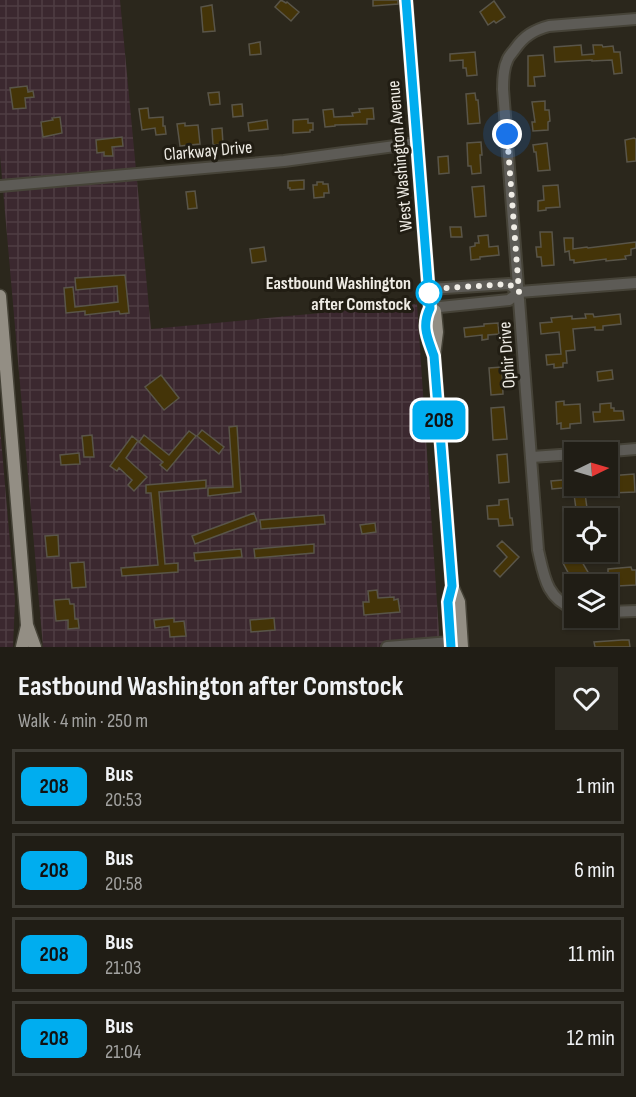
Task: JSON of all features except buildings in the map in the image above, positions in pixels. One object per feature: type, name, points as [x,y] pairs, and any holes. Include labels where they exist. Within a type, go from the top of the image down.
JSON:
[{"type":"main road","name":"West Washington Avenue","points":[[406,0],[429,289],[430,308],[425,318],[426,334],[434,356],[452,586],[448,602],[455,645]]},
{"type":"main road","points":[[0,296],[27,625],[35,647]]},
{"type":"main road","points":[[22,647],[27,625]]},
{"type":"street","name":"Ophir Drive","points":[[564,603],[554,596],[544,579],[538,550],[503,89],[504,74],[506,61],[520,42],[537,29],[636,19]]},
{"type":"street","name":"Clarkway Drive","points":[[0,186],[284,161],[417,143]]},
{"type":"street","points":[[430,308],[509,300],[519,292],[636,283]]},
{"type":"street","points":[[429,289],[509,284],[519,292]]},
{"type":"street","points":[[618,451],[636,449]]},
{"type":"street","points":[[532,457],[564,455]]},
{"type":"street","points":[[618,612],[636,611]]},
{"type":"street","points":[[387,647],[455,645]]},
{"type":"shaded area","points":[[0,0],[120,0],[151,329],[417,304],[440,647],[43,647],[0,155]]},
{"type":"shaded area","points":[[0,427],[15,600],[13,647],[0,647]]},
{"type":"bus line","name":"208","points":[[406,0],[430,308],[425,318],[426,334],[434,356],[452,586],[448,602],[451,647]]},
{"type":"place","name":"Eastbound Washington after Comstock","points":[[429,293]]},
{"type":"route","points":[[429,293],[429,289],[441,287],[509,284],[519,292],[507,134]]}]
